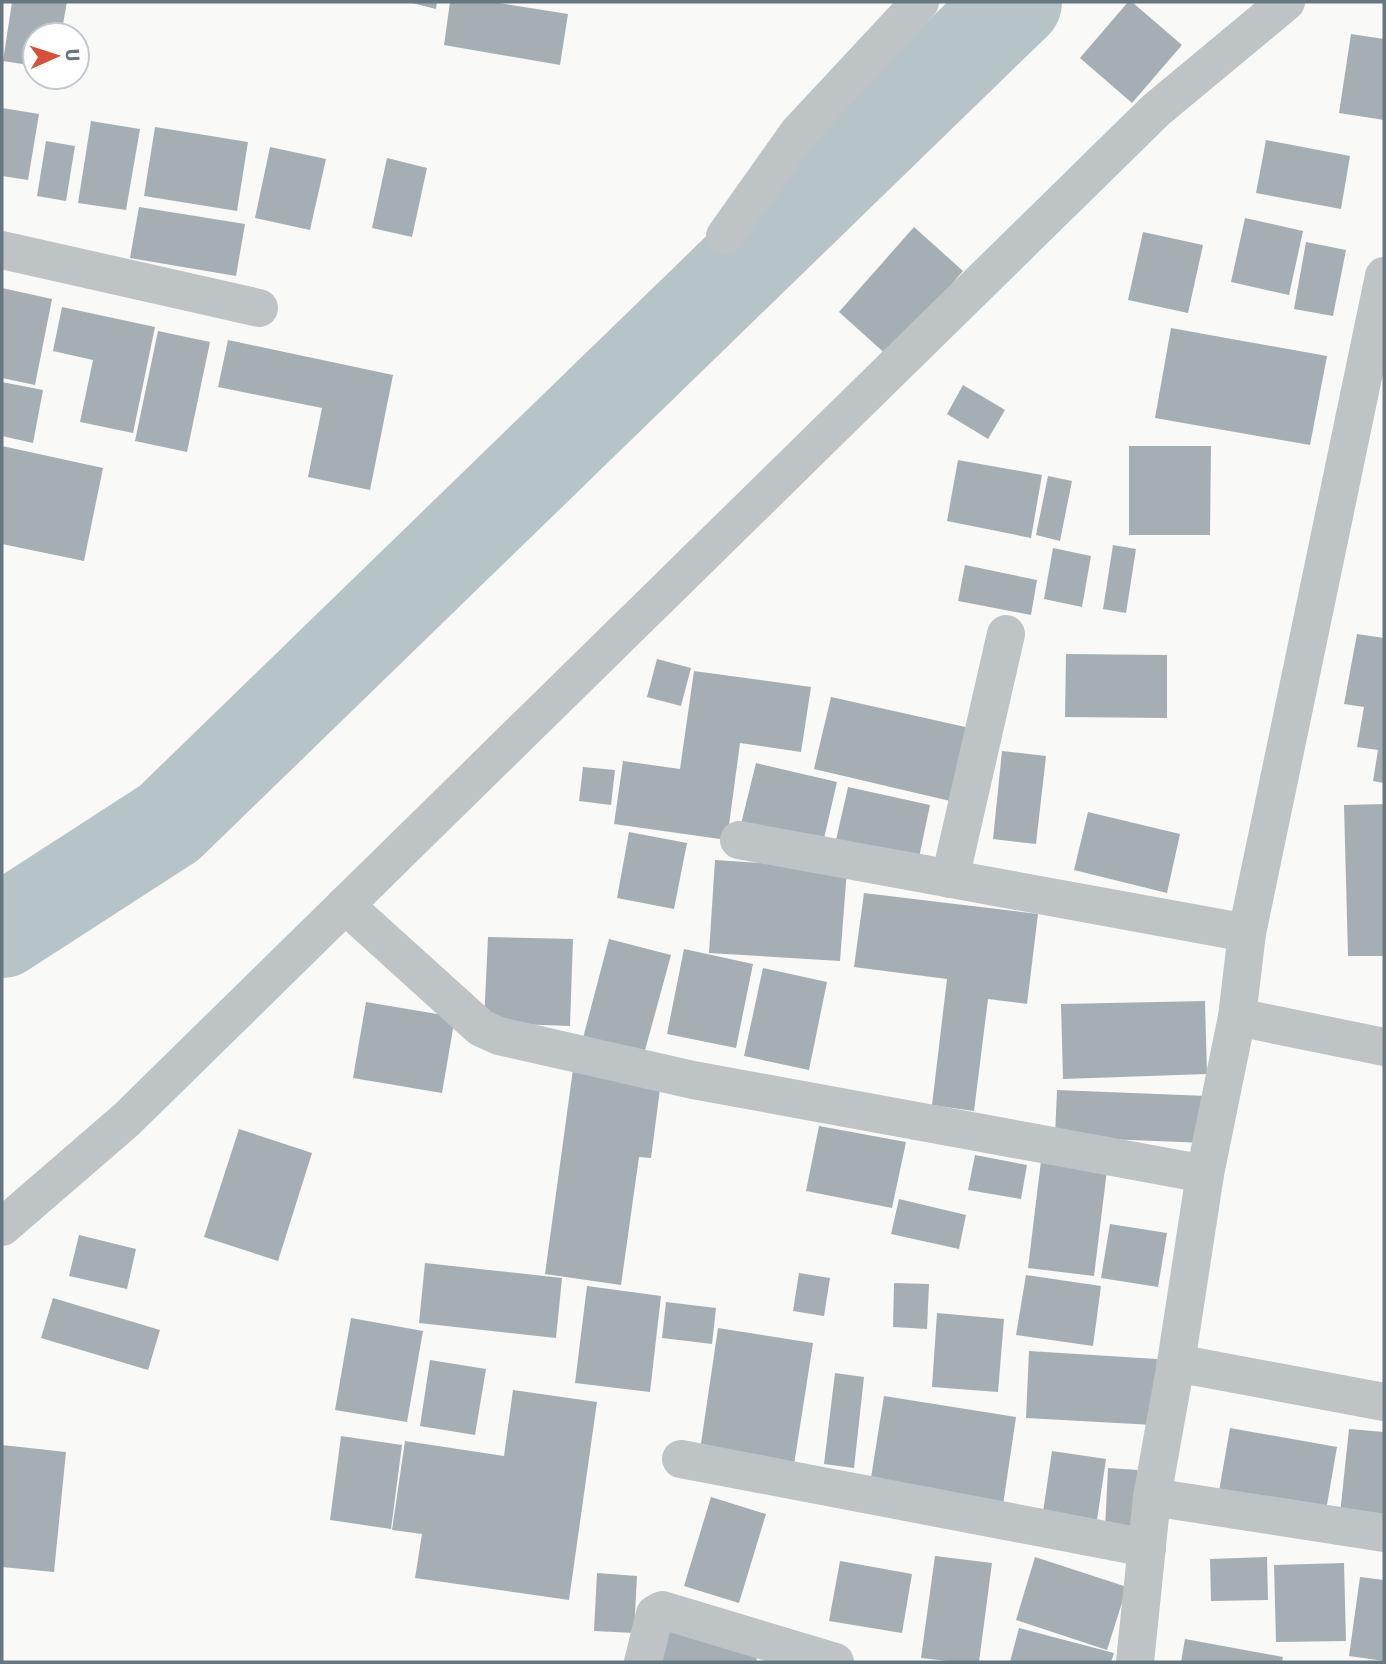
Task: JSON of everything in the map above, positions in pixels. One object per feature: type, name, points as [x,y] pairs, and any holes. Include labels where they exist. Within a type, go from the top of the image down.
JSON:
[{"type":"street","points":[[725,236],[799,133],[920,2]]},
{"type":"street","points":[[2,1227],[126,1120],[1156,110],[1286,2]]},
{"type":"street","points":[[2,250],[259,308]]},
{"type":"street","points":[[1135,1662],[1152,1497],[1205,1174],[1237,1017],[1247,933],[1384,276]]},
{"type":"street","points":[[950,878],[1006,634]]},
{"type":"street","points":[[739,840],[1247,933]]},
{"type":"street","points":[[345,905],[481,1028],[499,1036],[693,1080],[1205,1174]]},
{"type":"street","points":[[1237,1017],[1384,1047]]},
{"type":"street","points":[[1176,1363],[1384,1402]]},
{"type":"street","points":[[681,1459],[1147,1548]]},
{"type":"street","points":[[1152,1497],[1384,1534]]},
{"type":"street","points":[[643,1662],[655,1614],[662,1610],[835,1662]]},
{"type":"building","points":[[12,2],[67,2],[64,21],[21,21],[21,64],[3,61]]},
{"type":"building","points":[[408,2],[437,2],[436,9]]},
{"type":"building","points":[[450,2],[492,2],[568,14],[560,65],[444,45]]},
{"type":"building","points":[[1128,2],[1132,2],[1182,45],[1132,103],[1080,58]]},
{"type":"building","points":[[1351,34],[1384,39],[1384,120],[1339,113]]},
{"type":"building","points":[[2,108],[39,114],[28,180],[2,176]]},
{"type":"building","points":[[91,121],[140,129],[126,210],[78,203]]},
{"type":"building","points":[[155,127],[248,142],[237,211],[144,196]]},
{"type":"building","points":[[1266,140],[1350,156],[1341,209],[1256,193]]},
{"type":"building","points":[[46,141],[75,146],[66,201],[37,196]]},
{"type":"building","points":[[270,147],[326,159],[310,230],[255,218]]},
{"type":"building","points":[[387,158],[427,168],[412,237],[372,228]]},
{"type":"building","points":[[139,207],[245,224],[236,276],[130,258]]},
{"type":"building","points":[[1245,218],[1303,231],[1289,295],[1231,282]]},
{"type":"building","points":[[914,227],[963,271],[889,357],[839,312]]},
{"type":"building","points":[[1143,232],[1203,245],[1188,313],[1128,300]]},
{"type":"building","points":[[1306,242],[1346,250],[1333,316],[1294,309]]},
{"type":"building","points":[[2,288],[52,299],[35,385],[2,378]]},
{"type":"building","points":[[62,307],[155,327],[133,433],[80,422],[93,360],[53,351]]},
{"type":"building","points":[[1171,328],[1327,356],[1310,445],[1155,418]]},
{"type":"building","points":[[158,331],[210,342],[187,452],[135,441]]},
{"type":"building","points":[[228,340],[393,375],[370,490],[308,477],[322,408],[218,387]]},
{"type":"building","points":[[2,382],[43,390],[33,443],[2,436]]},
{"type":"building","points":[[963,385],[1005,410],[988,439],[947,414]]},
{"type":"building","points":[[2,446],[103,468],[84,561],[2,544]]},
{"type":"building","points":[[1129,446],[1211,446],[1210,535],[1129,535]]},
{"type":"building","points":[[958,460],[1042,475],[1031,538],[947,521]]},
{"type":"building","points":[[1048,476],[1072,481],[1060,541],[1036,535]]},
{"type":"building","points":[[1113,545],[1136,549],[1126,613],[1103,609]]},
{"type":"building","points":[[1053,548],[1091,556],[1082,607],[1044,599]]},
{"type":"building","points":[[965,565],[1037,580],[1031,615],[958,601]]},
{"type":"building","points":[[1357,634],[1384,638],[1384,783],[1373,781],[1378,750],[1357,747],[1364,707],[1344,704]]},
{"type":"building","points":[[1066,654],[1167,655],[1167,718],[1065,717]]},
{"type":"building","points":[[657,659],[691,668],[681,706],[647,697]]},
{"type":"building","points":[[694,671],[811,687],[801,752],[740,743],[727,840],[614,824],[623,761],[680,769]]},
{"type":"building","points":[[831,697],[979,730],[963,804],[814,769]]},
{"type":"building","points":[[1002,751],[1046,756],[1036,844],[993,839]]},
{"type":"building","points":[[756,763],[837,782],[822,847],[740,828]]},
{"type":"building","points":[[583,767],[615,770],[611,805],[579,801]]},
{"type":"building","points":[[848,787],[930,805],[917,867],[834,849]]},
{"type":"building","points":[[1384,804],[1384,956],[1348,956],[1344,805]]},
{"type":"building","points":[[1088,812],[1180,834],[1167,893],[1074,870]]},
{"type":"building","points":[[629,832],[687,843],[674,909],[617,898]]},
{"type":"building","points":[[715,860],[847,869],[840,961],[709,953]]},
{"type":"building","points":[[864,893],[1038,914],[1027,1004],[988,999],[974,1111],[932,1105],[947,979],[854,967]]},
{"type":"building","points":[[488,937],[573,939],[570,1026],[484,1023]]},
{"type":"building","points":[[609,939],[671,955],[644,1054],[583,1038]]},
{"type":"building","points":[[684,949],[753,964],[736,1048],[667,1034]]},
{"type":"building","points":[[763,968],[827,982],[809,1070],[744,1056]]},
{"type":"building","points":[[1205,1001],[1207,1074],[1063,1079],[1061,1004]]},
{"type":"building","points":[[366,1002],[455,1017],[442,1093],[353,1078]]},
{"type":"building","points":[[574,1062],[662,1074],[651,1158],[639,1157],[621,1285],[545,1274]]},
{"type":"building","points":[[1057,1090],[1207,1096],[1206,1143],[1055,1137]]},
{"type":"building","points":[[819,1126],[906,1142],[892,1208],[806,1191]]},
{"type":"building","points":[[239,1129],[312,1153],[278,1261],[204,1237]]},
{"type":"building","points":[[975,1155],[1027,1165],[1021,1199],[968,1190]]},
{"type":"building","points":[[1041,1161],[1107,1170],[1094,1276],[1028,1268]]},
{"type":"building","points":[[899,1199],[966,1215],[959,1249],[891,1234]]},
{"type":"building","points":[[1110,1224],[1167,1233],[1158,1287],[1101,1278]]},
{"type":"building","points":[[79,1235],[136,1249],[127,1289],[69,1276]]},
{"type":"building","points":[[425,1263],[562,1278],[556,1338],[419,1323]]},
{"type":"building","points":[[799,1273],[830,1278],[824,1316],[793,1311]]},
{"type":"building","points":[[1026,1275],[1101,1286],[1093,1346],[1016,1335]]},
{"type":"building","points":[[894,1283],[929,1284],[927,1329],[893,1327]]},
{"type":"building","points":[[587,1286],[661,1296],[650,1392],[575,1383]]},
{"type":"building","points":[[53,1298],[160,1330],[148,1370],[41,1338]]},
{"type":"building","points":[[666,1302],[716,1308],[712,1344],[662,1338]]},
{"type":"building","points":[[937,1313],[1004,1319],[998,1392],[932,1387]]},
{"type":"building","points":[[351,1318],[423,1331],[407,1422],[335,1410]]},
{"type":"building","points":[[718,1328],[813,1343],[793,1471],[699,1457]]},
{"type":"building","points":[[1029,1351],[1157,1359],[1153,1425],[1026,1418]]},
{"type":"building","points":[[430,1360],[486,1369],[475,1435],[420,1426]]},
{"type":"building","points":[[835,1373],[864,1377],[854,1468],[824,1464]]},
{"type":"building","points":[[513,1390],[597,1402],[569,1600],[415,1578],[422,1534],[392,1530],[405,1441],[504,1456]]},
{"type":"building","points":[[884,1396],[1016,1417],[1003,1505],[870,1484]]},
{"type":"building","points":[[1230,1428],[1337,1447],[1325,1516],[1218,1497]]},
{"type":"building","points":[[1349,1429],[1384,1432],[1384,1519],[1340,1514]]},
{"type":"building","points":[[341,1436],[402,1445],[391,1529],[330,1520]]},
{"type":"building","points":[[2,1445],[66,1452],[54,1572],[2,1567]]},
{"type":"building","points":[[1052,1451],[1106,1459],[1096,1527],[1042,1519]]},
{"type":"building","points":[[1108,1468],[1138,1470],[1134,1531],[1105,1529]]},
{"type":"building","points":[[711,1497],[766,1514],[739,1603],[684,1586]]},
{"type":"building","points":[[935,1556],[992,1563],[979,1662],[921,1658]]},
{"type":"building","points":[[1035,1557],[1127,1587],[1107,1650],[1016,1620]]},
{"type":"building","points":[[1267,1557],[1268,1600],[1211,1601],[1210,1559]]},
{"type":"building","points":[[840,1561],[912,1574],[902,1633],[829,1621]]},
{"type":"building","points":[[1344,1563],[1346,1641],[1276,1642],[1274,1565]]},
{"type":"building","points":[[597,1573],[637,1576],[634,1633],[594,1631]]},
{"type":"building","points":[[1360,1577],[1384,1580],[1384,1661],[1349,1656]]},
{"type":"building","points":[[660,1628],[759,1650],[756,1662],[652,1662]]},
{"type":"building","points":[[1019,1628],[1114,1653],[1111,1662],[1010,1662]]},
{"type":"building","points":[[1185,1639],[1283,1657],[1282,1662],[1181,1662]]},
{"type":"waterway","points":[[2,931],[169,823],[1015,2]]}]
